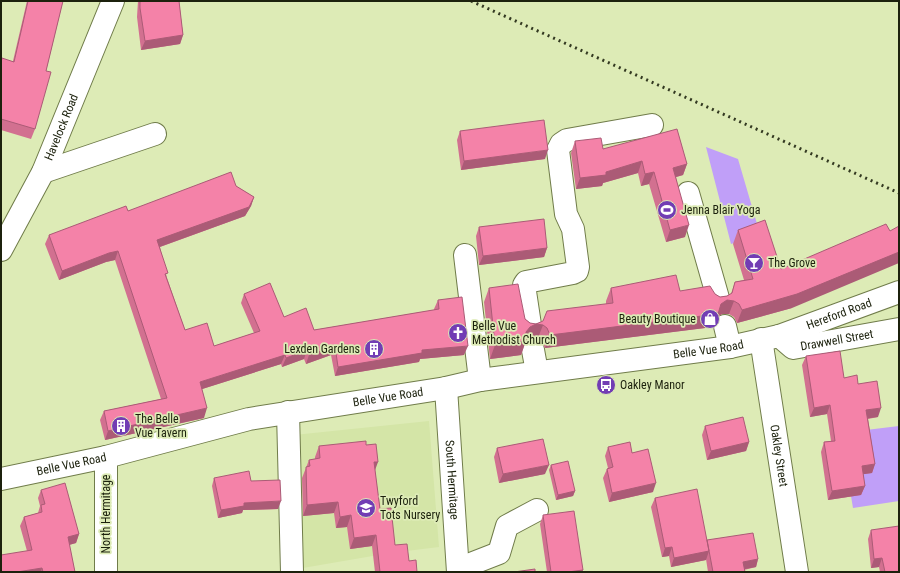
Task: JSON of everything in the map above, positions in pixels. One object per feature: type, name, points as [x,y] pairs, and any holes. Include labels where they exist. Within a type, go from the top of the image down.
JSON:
[{"type":"street","name":"Havelock Road","points":[[1,250],[43,172],[114,1]]},
{"type":"street","points":[[530,325],[524,285],[526,282],[574,272],[577,271],[578,267],[573,229],[566,214],[558,150],[561,144],[567,140],[652,125]]},
{"type":"street","points":[[43,172],[155,134]]},
{"type":"street","points":[[688,193],[718,298]]},
{"type":"street","points":[[465,255],[480,380]]},
{"type":"street","name":"Hereford Road","points":[[770,338],[899,292]]},
{"type":"street","points":[[725,326],[730,347]]},
{"type":"street","name":"Drawwell Street","points":[[770,338],[793,348],[899,329]]},
{"type":"street","name":"Belle Vue Road","points":[[1,479],[106,457],[249,419],[446,388],[480,380],[730,347],[770,338]]},
{"type":"street","name":"Oakley Street","points":[[770,338],[797,572]]},
{"type":"street","points":[[533,350],[536,372]]},
{"type":"street","name":"South Hermitage","points":[[446,388],[458,570]]},
{"type":"street","points":[[288,412],[292,572]]},
{"type":"street","name":"North Hermitage","points":[[106,457],[106,572]]},
{"type":"street","points":[[458,570],[500,553],[508,526],[537,510]]},
{"type":"shaded area","points":[[706,147],[738,159],[760,234],[731,244]]},
{"type":"shaded area","name":"Twyford Tots Nursery","points":[[429,421],[439,547],[390,553],[297,569],[294,435]]},
{"type":"shaded area","points":[[899,426],[899,501],[853,508],[851,496],[858,475],[872,472],[868,448],[833,434]]},
{"type":"building","points":[[28,1],[63,1],[46,71],[51,72],[35,129],[1,119],[1,62],[2,58],[14,62]]},
{"type":"building","points":[[140,1],[179,1],[183,35],[145,41]]},
{"type":"building","points":[[544,120],[548,150],[464,161],[460,131]]},
{"type":"building","points":[[677,129],[687,164],[673,168],[689,225],[670,230],[654,172],[645,174],[642,161],[606,172],[606,175],[580,178],[575,141],[601,138],[603,149]]},
{"type":"building","points":[[231,172],[236,186],[254,197],[249,207],[157,240],[168,273],[165,274],[185,330],[207,323],[214,346],[260,331],[244,294],[270,283],[284,317],[306,308],[314,330],[439,309],[438,300],[462,297],[468,346],[422,350],[422,353],[338,367],[335,346],[309,355],[307,350],[286,358],[285,355],[200,382],[207,408],[108,431],[104,411],[167,398],[118,251],[62,271],[49,235],[126,206],[128,211]]},
{"type":"building","points":[[544,219],[547,248],[483,256],[479,227]]},
{"type":"building","points":[[765,220],[781,269],[886,224],[890,231],[899,226],[899,252],[797,294],[742,310],[739,304],[734,301],[727,300],[721,304],[718,314],[550,335],[547,328],[543,325],[536,324],[543,321],[547,311],[613,303],[611,288],[676,275],[680,291],[710,286],[715,294],[720,297],[727,296],[732,293],[735,282],[753,279],[738,230]]},
{"type":"building","points":[[518,284],[525,319],[530,323],[536,324],[530,327],[526,332],[526,341],[495,345],[489,288]]},
{"type":"building","points":[[840,351],[844,378],[857,375],[858,384],[877,381],[881,408],[866,410],[875,464],[862,466],[865,486],[832,491],[824,442],[835,441],[830,405],[814,408],[806,356]]},
{"type":"building","points":[[743,417],[749,442],[711,451],[705,426]]},
{"type":"building","points":[[543,439],[549,465],[503,474],[497,448]]},
{"type":"building","points":[[366,441],[366,445],[376,444],[378,462],[374,462],[380,509],[391,508],[395,545],[407,544],[409,561],[416,560],[417,572],[380,572],[376,535],[354,538],[351,515],[340,517],[338,502],[307,505],[306,467],[310,466],[309,460],[320,458],[319,446]]},
{"type":"building","points":[[630,442],[632,453],[648,449],[656,483],[612,493],[607,469],[613,467],[608,447]]},
{"type":"building","points":[[568,461],[575,491],[558,495],[551,465]]},
{"type":"building","points":[[249,471],[251,481],[280,480],[281,501],[244,503],[244,506],[221,510],[214,478]]},
{"type":"building","points":[[65,483],[79,534],[68,537],[75,572],[43,572],[42,568],[17,572],[1,572],[1,555],[32,550],[24,517],[42,512],[41,505],[45,504],[41,490]]},
{"type":"building","points":[[697,489],[709,551],[674,558],[672,547],[665,548],[655,498]]},
{"type":"building","points":[[574,511],[583,570],[551,572],[543,515]]},
{"type":"building","points":[[899,526],[899,572],[885,572],[882,558],[874,559],[871,530]]},
{"type":"building","points":[[753,533],[758,559],[743,562],[745,572],[713,572],[707,540]]},
{"type":"building","points":[[535,569],[535,572],[514,572]]},
{"type":"railway","points":[[471,1],[899,193]]},
{"type":"place","name":"Jenna Blair Yoga","points":[[667,210]]},
{"type":"place","name":"The Grove","points":[[754,263]]},
{"type":"place","name":"Beauty Boutique","points":[[710,319]]},
{"type":"place","name":"Belle Vue Methodist Church","points":[[458,333]]},
{"type":"place","name":"Lexden Gardens","points":[[374,349]]},
{"type":"place","name":"Oakley Manor","points":[[606,385]]},
{"type":"place","name":"The Belle Vue Tavern","points":[[121,426]]},
{"type":"place","name":"Twyford Tots Nursery","points":[[366,508]]}]
